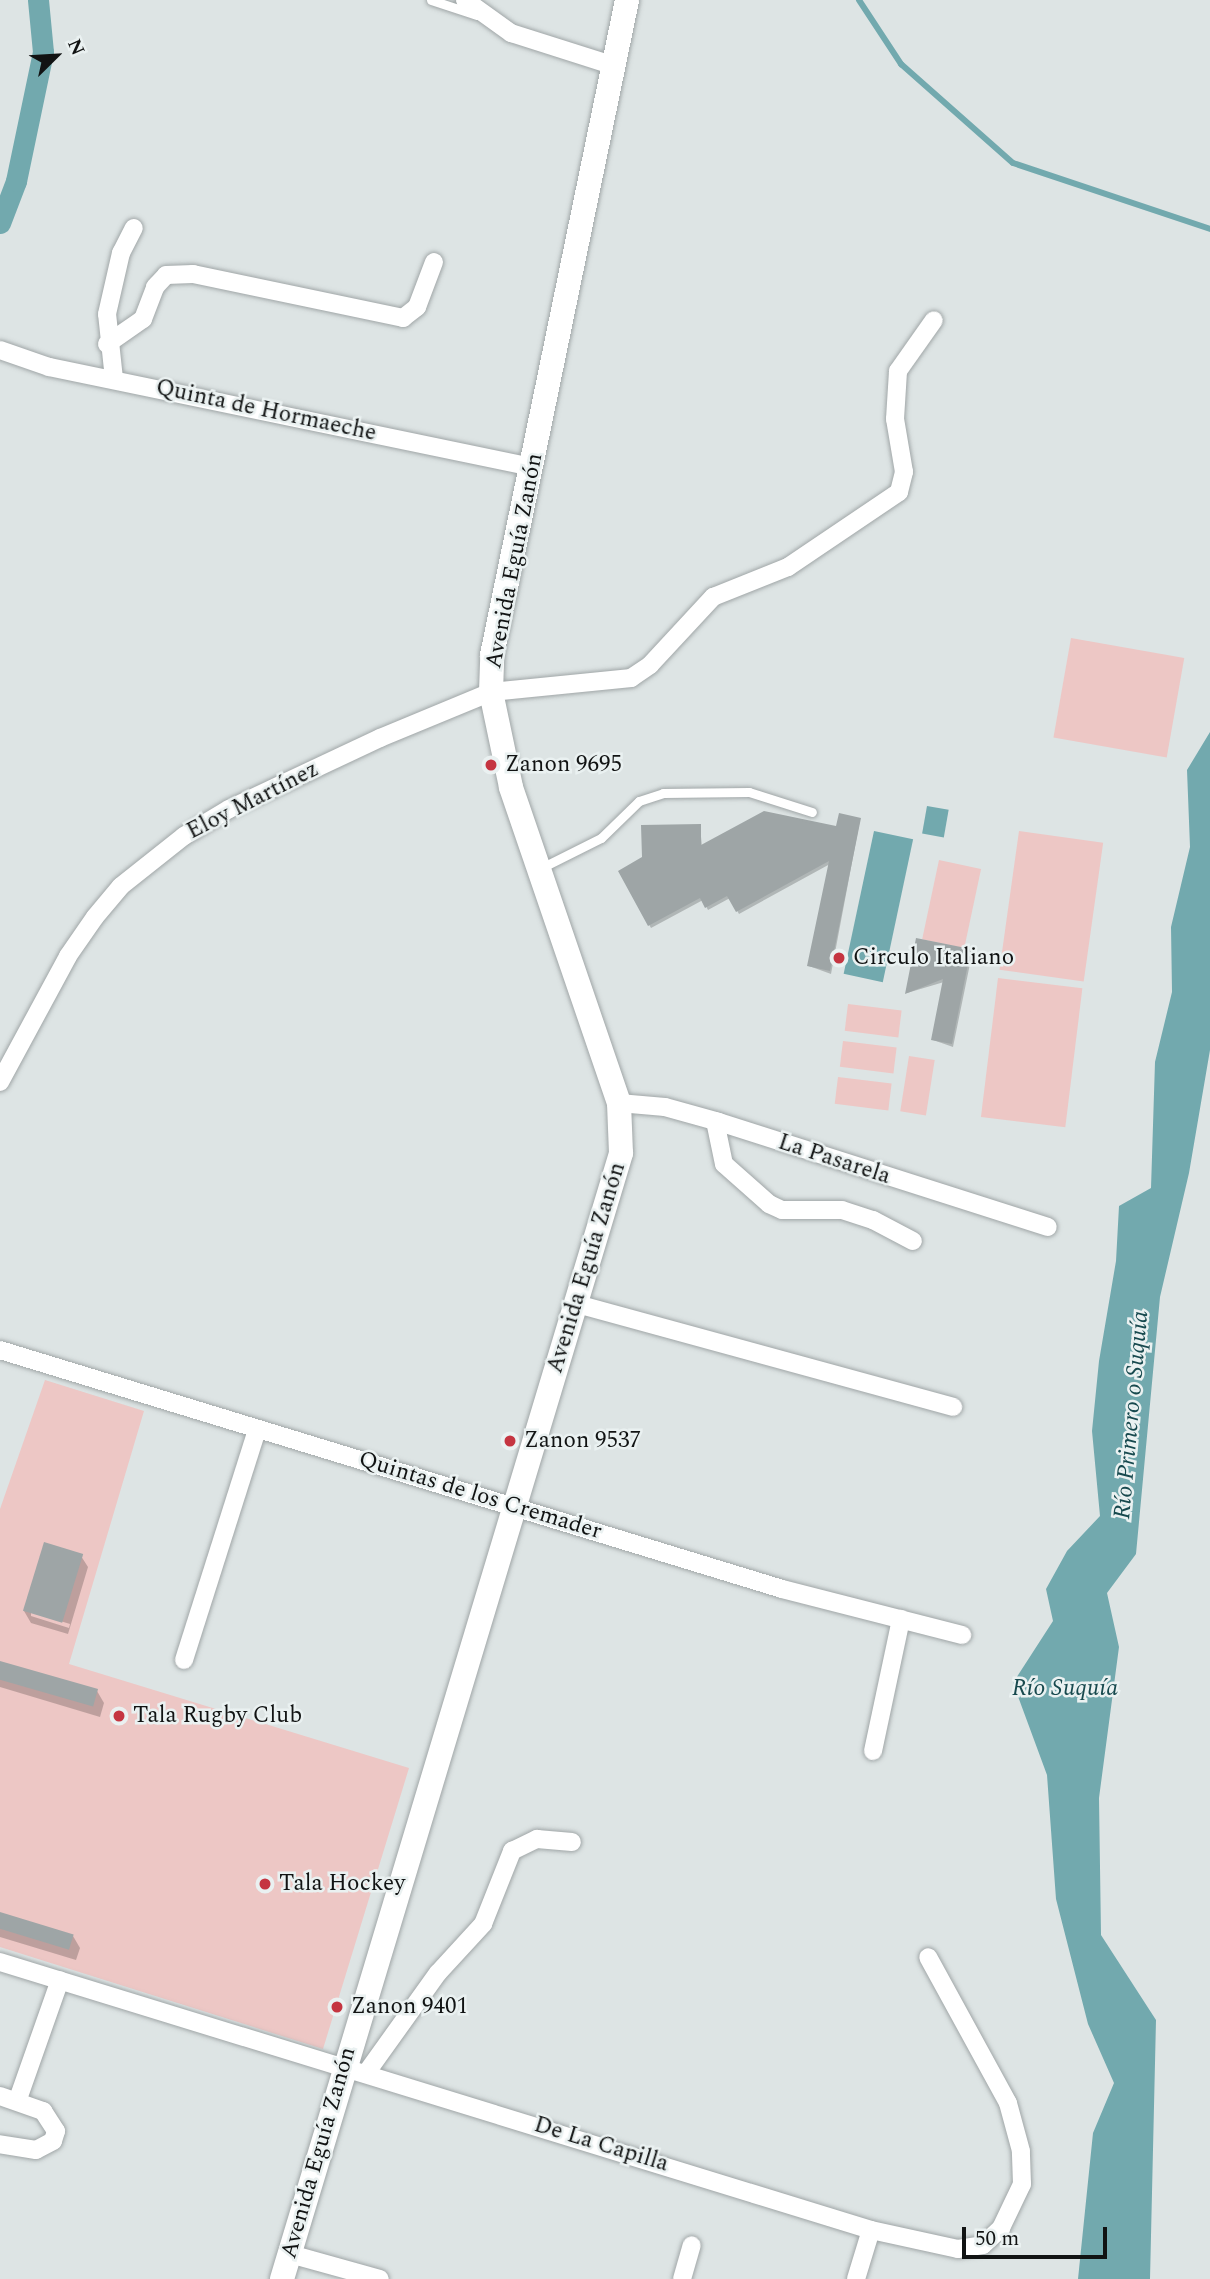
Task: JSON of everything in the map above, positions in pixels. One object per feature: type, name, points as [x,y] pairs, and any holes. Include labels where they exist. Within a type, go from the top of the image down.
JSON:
[{"type":"main road","name":"Avenida Eguía Zanón","points":[[282,2279],[356,2068],[514,1505],[618,1171],[624,1133],[619,1103],[501,750],[491,692],[492,655],[533,467],[627,0]]},
{"type":"street","points":[[465,0],[489,19],[555,50],[612,65]]},
{"type":"street","points":[[114,379],[107,344],[107,314],[121,253],[134,228]]},
{"type":"street","points":[[107,344],[143,319],[155,287],[166,275],[193,274],[403,318],[417,307],[434,262]]},
{"type":"street","name":"Eloy Martínez","points":[[0,1082],[68,956],[121,886],[147,863],[229,809],[380,738],[491,692],[631,678],[650,665],[713,597],[788,567],[899,492],[904,472],[895,419],[898,371],[934,320]]},
{"type":"street","name":"Quinta de Hormaeche","points":[[0,349],[50,366],[533,467]]},
{"type":"street","name":"La Pasarela","points":[[619,1103],[666,1107],[715,1121],[1048,1227]]},
{"type":"street","points":[[715,1121],[724,1164],[769,1204],[782,1210],[842,1210],[873,1220],[913,1241]]},
{"type":"street","points":[[576,1304],[953,1407]]},
{"type":"street","name":"Quintas de los Cremader","points":[[0,1350],[782,1589],[962,1634]]},
{"type":"street","points":[[184,1660],[257,1430]]},
{"type":"street","points":[[873,1751],[901,1619]]},
{"type":"street","points":[[356,2068],[482,1924],[513,1851],[537,1839],[572,1842]]},
{"type":"street","name":"De La Capilla","points":[[0,1962],[356,2068],[871,2230],[958,2249],[983,2245],[1001,2228],[1022,2184],[1021,2151],[1008,2103],[928,1957]]},
{"type":"street","points":[[18,2099],[60,1980]]},
{"type":"street","points":[[0,2096],[18,2099],[53,2120],[53,2141],[36,2150],[0,2144]]},
{"type":"street","points":[[856,2279],[871,2230]]},
{"type":"street","points":[[682,2279],[692,2245]]},
{"type":"street","points":[[289,2254],[380,2279]]},
{"type":"lane","points":[[431,0],[489,19]]},
{"type":"lane","points":[[539,868],[601,838],[639,801],[663,793],[749,793],[812,812]]},
{"type":"shaded area","points":[[1071,638],[1184,658],[1167,757],[1053,737]]},
{"type":"shaded area","points":[[1019,831],[1103,843],[1084,981],[1000,970]]},
{"type":"shaded area","points":[[939,860],[981,869],[964,948],[922,939]]},
{"type":"shaded area","points":[[998,978],[1082,988],[1065,1127],[981,1117]]},
{"type":"shaded area","points":[[848,1004],[902,1011],[898,1037],[845,1031]]},
{"type":"shaded area","points":[[843,1041],[897,1048],[893,1073],[840,1067]]},
{"type":"shaded area","points":[[909,1056],[935,1060],[926,1115],[900,1111]]},
{"type":"shaded area","points":[[838,1077],[892,1084],[888,1110],[835,1104]]},
{"type":"shaded area","name":"Tala Rugby Club","points":[[45,1380],[144,1411],[69,1664],[409,1768],[323,2049],[0,1947],[0,1509]]},
{"type":"water","name":"Río Suquía","points":[[1210,732],[1210,1050],[1189,1173],[1160,1297],[1136,1554],[1107,1593],[1119,1647],[1099,1798],[1101,1935],[1156,2020],[1150,2279],[1078,2279],[1093,2133],[1114,2083],[1088,2024],[1056,1899],[1047,1775],[1013,1683],[1053,1621],[1046,1589],[1067,1551],[1100,1516],[1092,1431],[1099,1361],[1116,1261],[1119,1206],[1151,1188],[1155,1062],[1172,992],[1171,927],[1190,847],[1187,770]]},
{"type":"water","points":[[927,806],[949,810],[944,837],[922,834]]},
{"type":"water","points":[[874,831],[913,839],[883,982],[844,974]]},
{"type":"building","points":[[764,811],[836,826],[839,813],[861,818],[830,971],[807,966],[829,861],[736,912],[727,896],[705,908],[700,898],[648,926],[618,871],[642,857],[641,825],[701,824],[701,845]]},
{"type":"building","points":[[916,938],[971,949],[952,1044],[931,1040],[943,979],[905,994]]},
{"type":"building","points":[[44,1542],[83,1554],[62,1623],[23,1611]]},
{"type":"building","points":[[0,1661],[98,1689],[93,1706],[0,1680]]},
{"type":"building","points":[[0,1912],[74,1935],[69,1950],[0,1929]]},
{"type":"waterway","points":[[0,223],[16,181],[43,52],[38,0]]},
{"type":"waterway","points":[[859,0],[901,64],[1013,163],[1210,229]]},
{"type":"place","name":"Zanon 9695","points":[[491,765]]},
{"type":"place","name":"Circulo Italiano","points":[[839,958]]},
{"type":"place","name":"Zanon 9537","points":[[510,1441]]},
{"type":"place","name":"Tala Rugby Club","points":[[119,1716]]},
{"type":"place","name":"Tala Hockey","points":[[265,1884]]},
{"type":"place","name":"Zanon 9401","points":[[337,2007]]},
{"type":"water label","name":"Río Primero o Suquía","points":[[1132,1415]]}]
